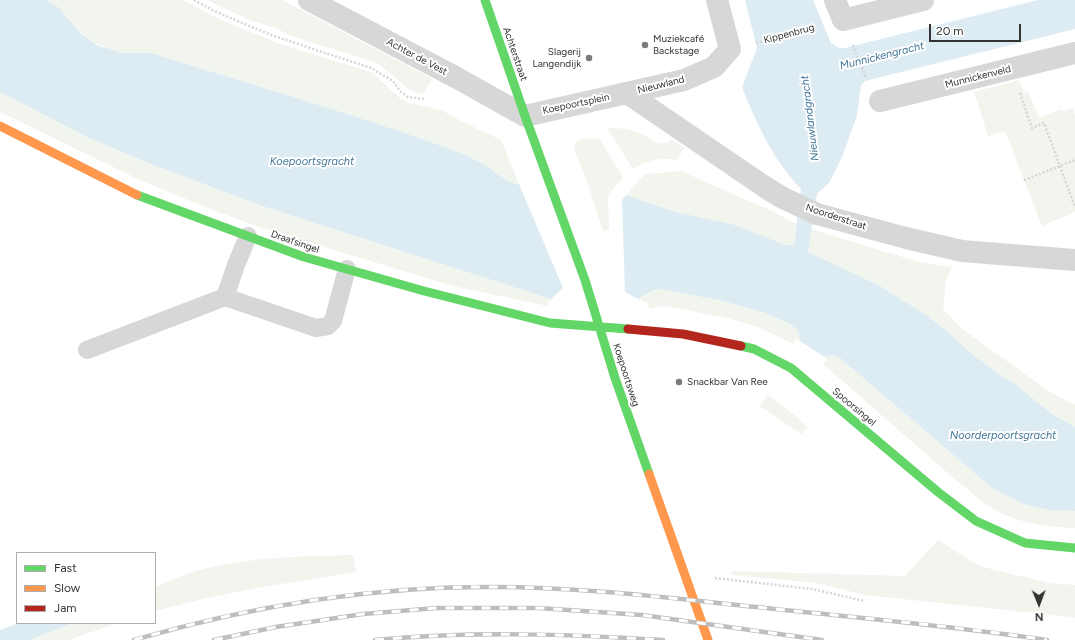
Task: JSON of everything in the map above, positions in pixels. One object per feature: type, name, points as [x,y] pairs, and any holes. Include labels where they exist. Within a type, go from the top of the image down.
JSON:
[{"type":"street","name":"Achter de Vest","points":[[310,0],[525,116]]},
{"type":"street","name":"Achterstraat","points":[[485,0],[525,116]]},
{"type":"street","name":"Nieuwland","points":[[627,93],[684,80],[714,67],[730,49],[718,0]]},
{"type":"street","points":[[835,0],[843,20],[923,0]]},
{"type":"street","name":"Munnickenveld","points":[[880,101],[1075,53]]},
{"type":"street","name":"Koepoortsplein","points":[[525,116],[627,93]]},
{"type":"street","name":"Noorderstraat","points":[[627,93],[782,198],[817,214],[906,238],[962,250],[1075,260]]},
{"type":"street","name":"Koepoortsweg","points":[[525,116],[560,211],[600,328],[615,378],[708,640]]},
{"type":"street","name":"Draafsingel","points":[[0,126],[129,192],[304,257],[530,319],[550,323],[600,328]]},
{"type":"street","name":"Spoorsingel","points":[[600,328],[683,334],[754,349],[791,368],[938,492],[976,521],[1025,543],[1075,548]]},
{"type":"lane","points":[[225,297],[248,236]]},
{"type":"lane","points":[[87,350],[225,297],[316,328],[328,326],[333,322],[347,269]]},
{"type":"path","points":[[194,0],[214,11],[271,35],[324,54],[371,68],[392,82],[408,97],[424,99]]},
{"type":"path","name":"Kippenbrug","points":[[753,43],[818,26]]},
{"type":"path","points":[[852,43],[868,81]]},
{"type":"path","points":[[1012,68],[1015,81],[1032,128],[1044,123],[1075,207]]},
{"type":"path","points":[[1024,180],[1075,160]]},
{"type":"path","points":[[685,574],[812,589],[864,601]]},
{"type":"shaded area","points":[[47,0],[183,0],[221,20],[280,44],[371,72],[401,99],[408,103],[441,110],[501,140],[519,184],[506,180],[483,164],[458,152],[411,135],[151,53],[122,52],[99,45],[80,32]]},
{"type":"shaded area","points":[[207,0],[282,0],[429,77],[432,80],[423,93],[418,94],[410,90],[377,63],[288,35],[276,28],[249,20]]},
{"type":"shaded area","points":[[1019,80],[1024,92],[1029,93],[1039,118],[1061,109],[1063,111],[1073,108],[1075,116],[1075,212],[1042,226],[1005,131],[988,136],[974,92]]},
{"type":"shaded area","points":[[0,92],[89,138],[151,164],[262,206],[551,299],[547,303],[548,306],[453,286],[262,228],[215,211],[142,181],[0,112]]},
{"type":"shaded area","points":[[607,128],[634,131],[646,136],[658,144],[668,142],[670,139],[685,148],[676,160],[653,160],[643,163],[633,169]]},
{"type":"shaded area","points":[[599,138],[623,178],[608,195],[609,229],[603,231],[586,178],[574,150],[576,142],[580,139]]},
{"type":"shaded area","points":[[681,171],[774,212],[796,224],[794,245],[785,245],[676,212],[626,195],[642,177],[647,174]]},
{"type":"shaded area","points":[[811,229],[920,262],[952,267],[946,281],[943,309],[961,328],[1047,390],[1075,404],[1075,427],[1052,414],[1015,384],[972,354],[926,315],[882,287],[808,253]]},
{"type":"shaded area","points":[[659,289],[719,300],[763,312],[794,326],[798,330],[800,341],[796,339],[793,344],[758,327],[723,317],[664,306],[650,308],[648,307],[649,304],[638,299],[653,290]]},
{"type":"shaded area","points":[[833,355],[840,358],[992,488],[1023,504],[1049,510],[1075,511],[1075,528],[1046,526],[1027,522],[999,512],[983,502],[823,364],[827,359],[823,356]]},
{"type":"shaded area","points":[[767,395],[781,404],[808,427],[801,434],[760,406]]},
{"type":"shaded area","points":[[938,540],[974,563],[987,568],[1049,583],[1075,585],[1075,618],[865,595],[816,583],[732,575],[731,571],[905,576]]},
{"type":"shaded area","points":[[353,555],[356,572],[262,587],[207,598],[156,611],[156,587],[181,576],[200,570],[243,561]]},
{"type":"shaded area","points":[[70,624],[114,624],[69,640],[30,640]]},
{"type":"water","name":"Koepoortsgracht","points":[[0,0],[47,0],[59,8],[81,34],[99,46],[124,53],[151,53],[374,123],[448,148],[473,159],[488,167],[506,180],[519,184],[563,288],[551,299],[262,206],[151,164],[89,138],[0,92]]},
{"type":"water","name":"Noorderpoortsgracht","points":[[745,0],[813,0],[831,43],[839,48],[845,48],[1038,0],[1075,0],[1075,29],[865,81],[861,85],[857,116],[842,157],[829,183],[817,194],[808,252],[882,287],[926,315],[972,354],[1015,384],[1052,414],[1075,427],[1075,511],[1049,510],[1023,504],[992,488],[840,358],[833,355],[823,356],[800,341],[798,330],[786,322],[763,312],[719,300],[659,289],[653,290],[638,299],[625,292],[622,200],[626,195],[676,212],[735,225],[785,245],[794,245],[801,189],[774,154],[753,114],[742,87],[757,48]]},
{"type":"water","points":[[16,624],[70,624],[30,640],[0,640],[0,630]]},
{"type":"railway","points":[[134,640],[222,617],[312,600],[403,590],[494,587],[562,589],[630,594],[942,626],[1047,640]]},
{"type":"railway","points":[[214,640],[276,627],[363,614],[437,608],[539,608],[642,615],[822,640]]},
{"type":"railway","points":[[375,640],[483,634],[591,636],[663,640]]},
{"type":"traffic: fast","points":[[485,0],[525,116],[585,280],[615,378],[649,474]]},
{"type":"traffic: fast","points":[[137,195],[304,257],[424,291],[550,323],[628,329]]},
{"type":"traffic: fast","points":[[741,346],[754,349],[791,368],[938,492],[976,521],[1025,543],[1075,548]]},
{"type":"traffic: slow","points":[[0,126],[137,195]]},
{"type":"traffic: slow","points":[[649,474],[708,640]]},
{"type":"traffic: jam","points":[[628,329],[683,334],[741,346]]},
{"type":"place","name":"Muziekcafé Backstage","points":[[645,45]]},
{"type":"place","name":"Slagerij Langendijk","points":[[589,58]]},
{"type":"place","name":"Snackbar Van Ree","points":[[679,382]]},
{"type":"water label","name":"Munnickengracht","points":[[882,56]]},
{"type":"water label","name":"Nieuwlandgracht","points":[[810,118]]}]
